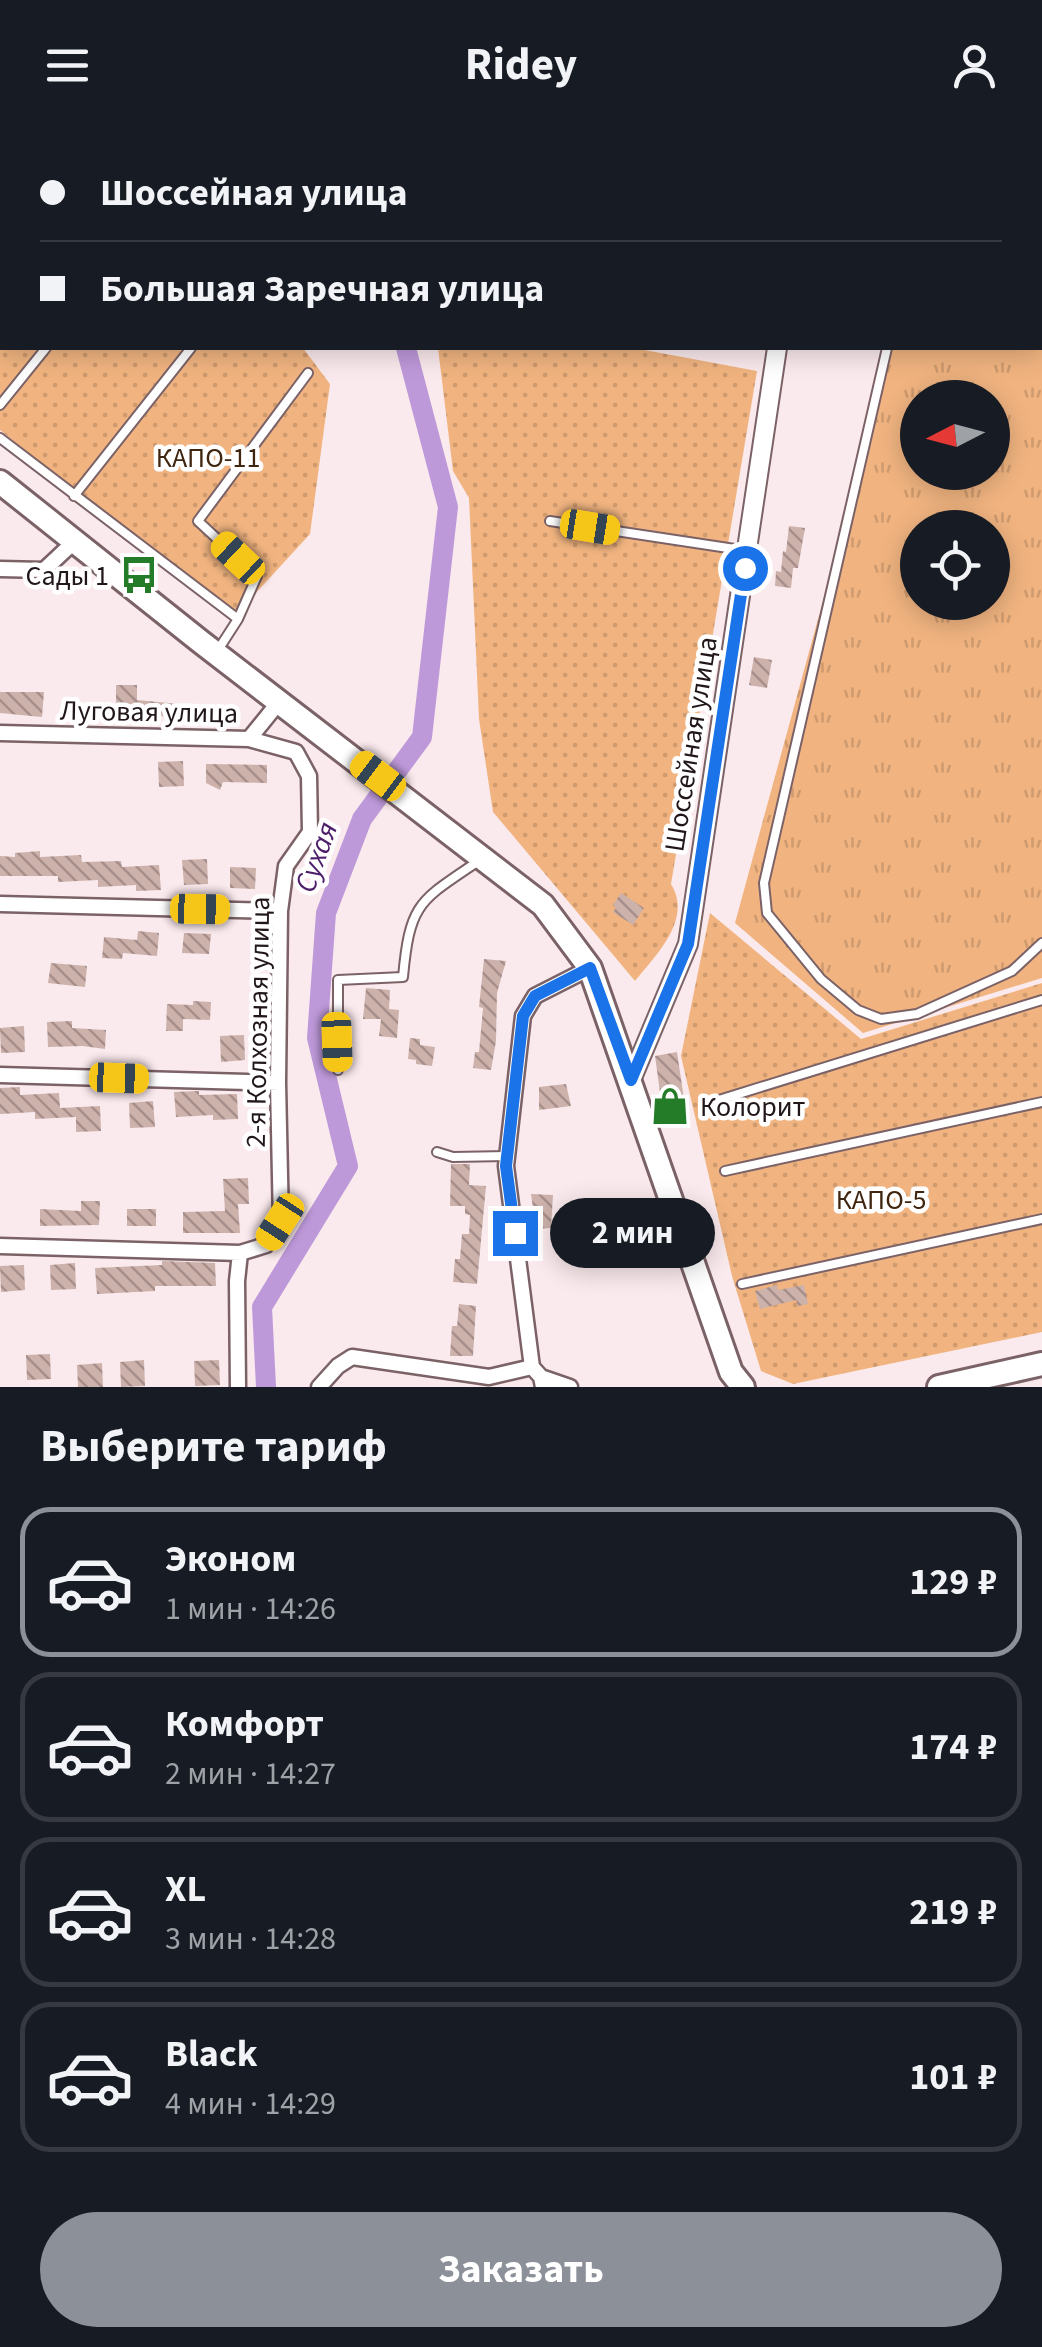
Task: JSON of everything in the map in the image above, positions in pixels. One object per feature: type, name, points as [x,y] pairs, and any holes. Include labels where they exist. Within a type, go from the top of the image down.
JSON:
[{"type":"main road","points":[[0,482],[543,905],[590,968],[730,1372],[743,1387]]},
{"type":"main road","points":[[939,1387],[1042,1364]]},
{"type":"street","name":"Шоссейная улица","points":[[631,1080],[688,944],[777,350]]},
{"type":"street","points":[[0,569],[44,570],[75,541]]},
{"type":"street","name":"Луговая улица","points":[[0,733],[250,739],[279,702]]},
{"type":"street","name":"2-я Колхозная улица","points":[[240,1253],[266,1245],[280,1222],[280,911],[286,866],[310,832],[309,776],[296,752],[250,739]]},
{"type":"street","points":[[0,904],[280,911]]},
{"type":"street","points":[[538,1377],[508,1156],[523,1016],[535,996],[590,968]]},
{"type":"street","points":[[0,1075],[278,1083]]},
{"type":"street","points":[[0,1246],[240,1253],[238,1387]]},
{"type":"street","points":[[319,1387],[352,1357],[490,1377],[538,1377],[570,1387]]},
{"type":"lane","points":[[0,405],[44,350]]},
{"type":"lane","points":[[74,496],[190,350]]},
{"type":"lane","points":[[887,350],[768,865],[764,884],[767,913],[821,980],[858,1010],[880,1019],[917,1014],[1012,971],[1042,943]]},
{"type":"lane","points":[[216,654],[258,576],[198,520],[308,373]]},
{"type":"lane","points":[[0,438],[238,619]]},
{"type":"lane","points":[[550,520],[748,551]]},
{"type":"lane","points":[[338,1070],[338,980],[403,977],[407,934],[423,899],[483,858]]},
{"type":"lane","points":[[706,1104],[1042,1000]]},
{"type":"lane","points":[[725,1171],[1042,1102]]},
{"type":"lane","points":[[437,1152],[453,1156],[508,1156]]},
{"type":"lane","points":[[742,1284],[1042,1218]]},
{"type":"green space","name":"КАПО-11","points":[[0,350],[304,350],[330,384],[310,534],[232,619],[0,430]]},
{"type":"green space","points":[[438,350],[645,350],[757,371],[671,884],[678,910],[669,936],[635,981],[493,812],[479,719],[469,498],[453,471]]},
{"type":"green space","points":[[891,350],[1042,350],[1042,978],[863,1033],[735,923]]},
{"type":"green space","name":"КАПО-5","points":[[710,913],[861,1039],[1042,983],[1042,1332],[793,1384],[761,1371],[732,1276],[681,1056]]},
{"type":"building","points":[[789,526],[805,528],[791,588],[775,586]]},
{"type":"building","points":[[754,657],[772,660],[767,688],[749,685]]},
{"type":"building","points":[[116,685],[137,685],[137,700],[190,705],[190,723],[158,716],[158,722],[149,721],[150,710],[121,710],[116,707]]},
{"type":"building","points":[[0,692],[44,692],[42,717],[0,713]]},
{"type":"building","points":[[183,761],[184,786],[159,787],[158,762]]},
{"type":"building","points":[[206,764],[267,765],[267,783],[223,782],[220,790],[206,783]]},
{"type":"building","points":[[40,851],[40,857],[81,855],[82,862],[121,861],[122,867],[159,865],[161,890],[136,891],[136,885],[98,887],[98,880],[58,882],[58,876],[0,876],[0,856]]},
{"type":"building","points":[[207,859],[208,884],[184,885],[182,860]]},
{"type":"building","points":[[230,867],[256,868],[255,889],[230,888]]},
{"type":"building","points":[[621,893],[644,908],[633,925],[613,912]]},
{"type":"building","points":[[138,931],[159,933],[157,956],[123,953],[122,959],[102,958],[104,937],[137,940]]},
{"type":"building","points":[[184,933],[211,934],[209,954],[182,953]]},
{"type":"building","points":[[484,959],[506,961],[497,993],[491,1070],[473,1068],[475,1052],[479,1052]]},
{"type":"building","points":[[51,963],[87,966],[85,987],[48,983]]},
{"type":"building","points":[[366,988],[390,990],[389,1009],[399,1010],[397,1038],[379,1036],[381,1019],[363,1019]]},
{"type":"building","points":[[193,1001],[211,1002],[210,1020],[183,1019],[183,1031],[166,1031],[167,1004],[193,1005]]},
{"type":"building","points":[[72,1021],[72,1028],[106,1030],[105,1049],[48,1047],[47,1022]]},
{"type":"building","points":[[24,1026],[25,1052],[1,1053],[0,1028]]},
{"type":"building","points":[[244,1035],[245,1060],[221,1062],[220,1036]]},
{"type":"building","points":[[410,1038],[420,1039],[420,1045],[435,1047],[432,1066],[408,1059]]},
{"type":"building","points":[[677,1052],[687,1119],[664,1122],[655,1056]]},
{"type":"building","points":[[566,1084],[571,1106],[539,1110],[539,1087]]},
{"type":"building","points":[[20,1087],[20,1095],[59,1093],[60,1108],[100,1106],[101,1131],[76,1132],[76,1117],[35,1119],[35,1112],[0,1114],[0,1088]]},
{"type":"building","points":[[199,1091],[199,1095],[237,1094],[238,1119],[213,1120],[213,1115],[176,1117],[174,1092]]},
{"type":"building","points":[[153,1101],[155,1127],[130,1128],[129,1103]]},
{"type":"building","points":[[451,1164],[470,1164],[469,1185],[486,1186],[477,1284],[453,1282],[455,1259],[460,1259],[462,1234],[469,1234],[470,1215],[465,1214],[465,1206],[450,1206]]},
{"type":"building","points":[[248,1178],[249,1204],[238,1204],[240,1233],[183,1233],[183,1212],[225,1211],[223,1179]]},
{"type":"building","points":[[531,1194],[553,1195],[551,1228],[536,1229]]},
{"type":"building","points":[[81,1201],[100,1201],[99,1225],[40,1226],[40,1209],[81,1211]]},
{"type":"building","points":[[127,1209],[156,1209],[156,1226],[127,1226]]},
{"type":"building","points":[[162,1261],[215,1263],[216,1286],[155,1286],[155,1291],[97,1294],[95,1268],[162,1265]]},
{"type":"building","points":[[75,1263],[76,1289],[51,1290],[50,1265]]},
{"type":"building","points":[[24,1265],[25,1290],[1,1292],[0,1266]]},
{"type":"building","points":[[777,1285],[778,1290],[804,1285],[808,1304],[798,1306],[796,1300],[760,1309],[755,1291]]},
{"type":"building","points":[[459,1304],[476,1306],[473,1356],[450,1356],[452,1326],[457,1326]]},
{"type":"building","points":[[50,1354],[51,1379],[27,1380],[26,1355]]},
{"type":"building","points":[[144,1360],[145,1386],[121,1387],[120,1362]]},
{"type":"building","points":[[219,1360],[220,1385],[195,1386],[194,1361]]},
{"type":"building","points":[[102,1363],[103,1387],[78,1387],[77,1365]]},
{"type":"waterway","name":"Сухая","points":[[266,1387],[262,1307],[348,1166],[317,1038],[326,913],[362,819],[422,737],[448,507],[407,350]]},
{"type":"place","name":"Сады 1","points":[[139,575]]},
{"type":"place","name":"Колорит","points":[[670,1106]]},
{"type":"route","points":[[515,1233],[506,1166],[523,1016],[535,996],[590,968],[631,1080],[688,944],[745,568]]}]
